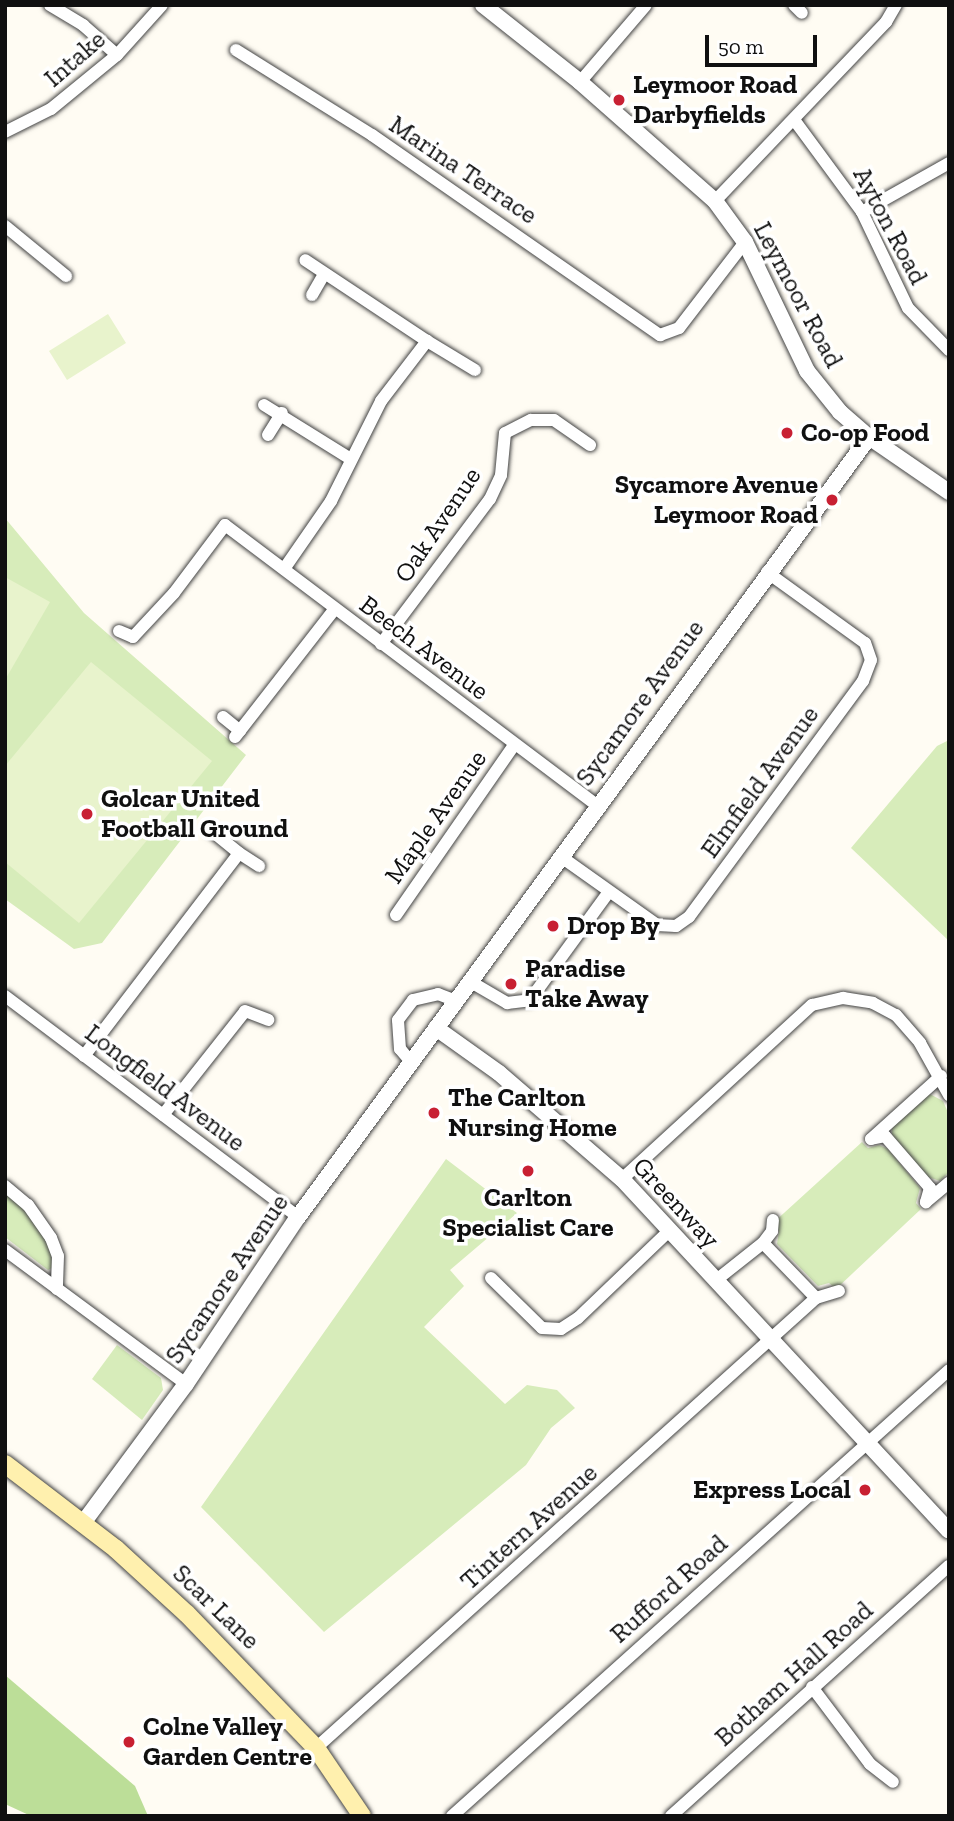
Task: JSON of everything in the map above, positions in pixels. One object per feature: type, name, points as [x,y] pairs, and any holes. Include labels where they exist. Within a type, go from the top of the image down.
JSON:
[{"type":"main road","name":"Scar Lane","points":[[5,1464],[83,1523],[187,1614],[316,1748],[362,1816]]},
{"type":"street","points":[[50,5],[83,25],[117,55]]},
{"type":"street","name":"Intake","points":[[5,132],[51,109],[117,55],[162,5]]},
{"type":"street","name":"Leymoor Road","points":[[482,5],[580,82],[715,201],[745,242],[807,371],[840,412],[869,437],[949,492]]},
{"type":"street","points":[[580,82],[646,5]]},
{"type":"street","points":[[715,201],[795,121],[887,22],[896,5]]},
{"type":"street","name":"Marina Terrace","points":[[236,50],[372,135],[660,335],[679,328],[745,242]]},
{"type":"street","name":"Ayton Road","points":[[795,121],[862,212],[908,308],[949,349]]},
{"type":"street","points":[[862,212],[949,163]]},
{"type":"street","points":[[5,226],[66,276]]},
{"type":"street","points":[[305,260],[475,370]]},
{"type":"street","points":[[312,295],[324,274]]},
{"type":"street","points":[[284,569],[331,500],[349,458],[381,401],[427,341]]},
{"type":"street","points":[[264,405],[282,413],[321,444],[349,458]]},
{"type":"street","points":[[268,435],[282,413]]},
{"type":"street","name":"Oak Avenue","points":[[381,644],[490,499],[501,475],[505,433],[531,420],[554,419],[590,445]]},
{"type":"street","name":"Sycamore Avenue","points":[[83,1523],[186,1384],[298,1217],[471,982],[596,805],[869,437]]},
{"type":"street","name":"Beech Avenue","points":[[119,631],[133,637],[174,593],[225,525],[334,610],[596,805]]},
{"type":"street","name":"Elmfield Avenue","points":[[560,856],[608,893],[657,925],[676,926],[690,917],[867,674],[871,660],[864,643],[767,572]]},
{"type":"street","points":[[223,717],[238,734],[334,610]]},
{"type":"street","name":"Maple Avenue","points":[[396,915],[514,745]]},
{"type":"street","points":[[211,830],[259,866]]},
{"type":"street","points":[[85,1056],[239,853]]},
{"type":"street","points":[[471,982],[507,1003],[530,1000],[608,893]]},
{"type":"street","points":[[411,1062],[400,1049],[398,1020],[413,1000],[438,994],[456,1001]]},
{"type":"street","name":"Longfield Avenue","points":[[5,996],[298,1217]]},
{"type":"street","points":[[622,1179],[812,1005],[844,999],[873,1003],[896,1015],[941,1076],[949,1095]]},
{"type":"street","points":[[163,1115],[245,1011],[268,1020]]},
{"type":"street","name":"Greenway","points":[[436,1028],[499,1073],[622,1179],[949,1531]]},
{"type":"street","points":[[941,1076],[871,1139],[886,1136],[930,1188],[926,1202],[949,1183]]},
{"type":"street","points":[[5,1186],[28,1205],[51,1238],[58,1256],[57,1289]]},
{"type":"street","points":[[763,1243],[772,1231],[773,1220]]},
{"type":"street","points":[[491,1278],[542,1328],[561,1329],[578,1318],[669,1231]]},
{"type":"street","name":"Greenway","points":[[715,1281],[763,1243],[816,1298]]},
{"type":"street","points":[[5,1250],[186,1384]]},
{"type":"street","points":[[772,1340],[816,1298],[839,1291]]},
{"type":"street","name":"Tintern Avenue","points":[[316,1748],[772,1340]]},
{"type":"street","name":"Rufford Road","points":[[452,1816],[949,1370]]},
{"type":"street","name":"Botham Hall Road","points":[[671,1816],[949,1566]]},
{"type":"street","points":[[812,1687],[870,1765],[893,1782]]},
{"type":"green space","points":[[108,314],[126,343],[67,380],[49,351]]},
{"type":"green space","points":[[5,518],[84,613],[246,755],[102,943],[74,949],[5,899]]},
{"type":"green space","points":[[5,577],[50,602],[5,680]]},
{"type":"green space","name":"Golcar United Football Ground","points":[[91,662],[212,761],[79,923],[5,862],[5,766]]},
{"type":"green space","points":[[949,740],[949,941],[851,848],[937,746]]},
{"type":"green space","points":[[928,1093],[943,1101],[949,1115],[949,1172],[940,1181],[928,1177],[892,1136],[892,1127]]},
{"type":"green space","points":[[862,1142],[868,1148],[879,1145],[888,1149],[920,1188],[916,1203],[921,1209],[836,1289],[829,1283],[818,1286],[777,1244],[779,1231],[773,1223]]},
{"type":"green space","points":[[446,1159],[517,1213],[450,1270],[464,1286],[424,1327],[505,1404],[527,1385],[557,1390],[575,1408],[551,1428],[526,1465],[324,1632],[201,1507]]},
{"type":"green space","points":[[5,1191],[31,1215],[47,1241],[54,1267],[48,1270],[5,1237]]},
{"type":"green space","points":[[117,1345],[161,1378],[163,1390],[142,1420],[92,1379]]},
{"type":"green space","points":[[5,1675],[135,1786],[148,1816],[31,1816],[5,1804]]},
{"type":"place","name":"Leymoor Road Darbyfields","points":[[619,100]]},
{"type":"place","name":"Co-op Food","points":[[787,433]]},
{"type":"place","name":"Sycamore Avenue Leymoor Road","points":[[832,500]]},
{"type":"place","name":"Golcar United Football Ground","points":[[87,814]]},
{"type":"place","name":"Drop By","points":[[553,926]]},
{"type":"place","name":"Paradise Take Away","points":[[511,984]]},
{"type":"place","name":"The Carlton Nursing Home","points":[[434,1113]]},
{"type":"place","name":"Carlton Specialist Care","points":[[528,1171]]},
{"type":"place","name":"Express Local","points":[[865,1490]]},
{"type":"place","name":"Colne Valley Garden Centre","points":[[129,1742]]}]
